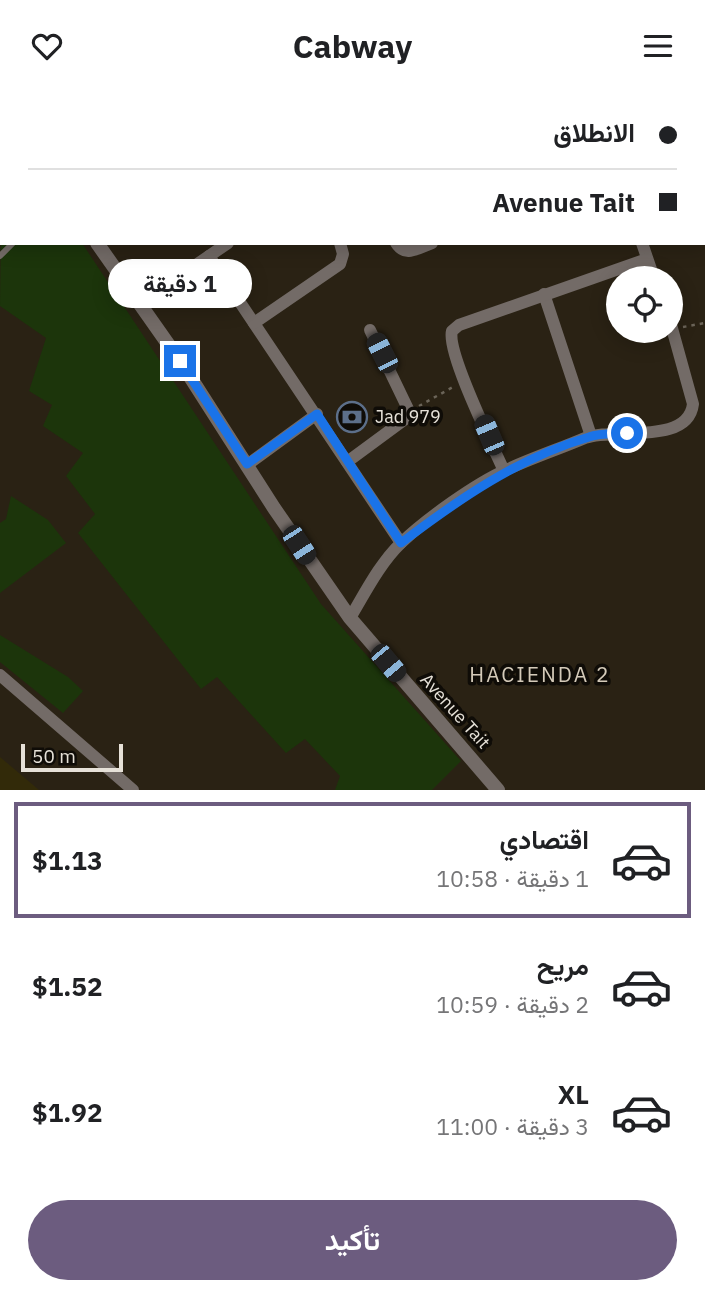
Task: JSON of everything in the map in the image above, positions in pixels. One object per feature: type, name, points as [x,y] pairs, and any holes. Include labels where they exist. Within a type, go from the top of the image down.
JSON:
[{"type":"street","name":"Avenue Tait","points":[[98,245],[350,618],[498,790]]},
{"type":"street","points":[[139,304],[225,245]]},
{"type":"street","points":[[254,323],[340,264],[343,254],[341,245]]},
{"type":"street","points":[[397,245],[400,251],[406,253],[427,245]]},
{"type":"street","points":[[643,245],[650,266]]},
{"type":"street","points":[[209,256],[401,543]]},
{"type":"street","points":[[504,471],[451,343],[455,328],[648,259]]},
{"type":"street","points":[[544,295],[591,436]]},
{"type":"street","points":[[347,462],[404,420],[409,411],[370,330]]},
{"type":"street","points":[[350,618],[378,572],[401,543],[463,496],[504,471],[591,436],[661,431],[682,424],[688,418],[693,404],[677,343]]},
{"type":"street","points":[[247,464],[317,414]]},
{"type":"street","points":[[0,675],[133,790]]},
{"type":"path","points":[[683,324],[705,323]]},
{"type":"path","points":[[409,411],[465,380]]},
{"type":"green space","points":[[1,245],[83,245],[321,604],[461,761],[432,790],[335,790],[340,776],[305,739],[286,753],[217,677],[201,689],[78,533],[95,514],[66,476],[83,453],[43,426],[52,405],[29,391],[46,338],[0,306]]},
{"type":"green space","points":[[11,496],[48,520],[66,543],[0,593],[0,523],[6,519]]},
{"type":"green space","points":[[0,635],[68,677],[83,691],[63,713],[0,662]]},
{"type":"sand","points":[[0,757],[39,790],[0,790]]},
{"type":"place","name":"Jad 979","points":[[352,417]]},
{"type":"district","name":"HACIENDA 2","points":[[540,675]]},
{"type":"route","points":[[180,361],[247,464],[317,414],[401,543],[463,496],[504,471],[591,436],[627,433]]}]
